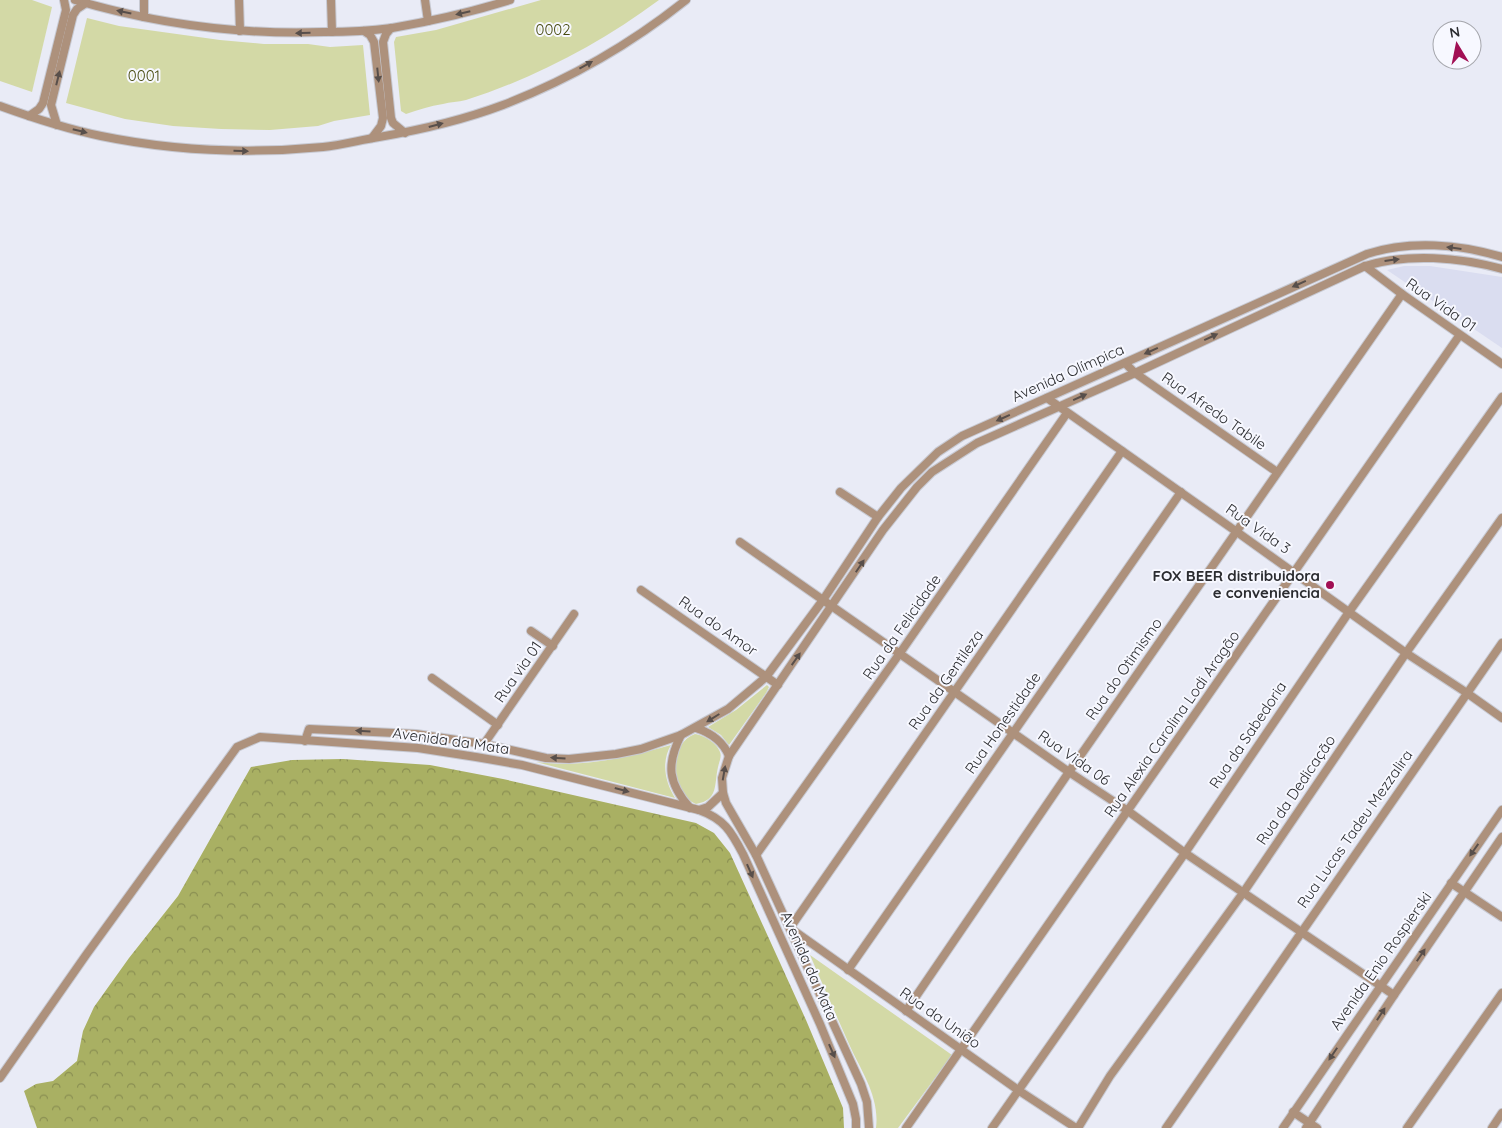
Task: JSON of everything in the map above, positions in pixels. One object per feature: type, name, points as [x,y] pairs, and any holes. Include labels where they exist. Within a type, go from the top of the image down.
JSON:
[{"type":"street","points":[[29,116],[44,103],[66,10],[64,0]]},
{"type":"street","points":[[76,0],[144,17],[191,25],[240,31],[296,33],[364,31],[391,28],[428,21],[510,0]]},
{"type":"street","points":[[144,0],[144,17]]},
{"type":"street","points":[[239,0],[240,31]]},
{"type":"street","points":[[330,0],[332,32]]},
{"type":"street","points":[[426,0],[428,21]]},
{"type":"street","points":[[0,106],[57,125],[101,136],[151,144],[249,151],[288,150],[325,146],[405,133],[502,106],[567,76],[628,41],[686,0]]},
{"type":"street","points":[[57,125],[51,105],[73,15],[77,9],[86,3]]},
{"type":"street","points":[[391,28],[386,34],[384,42],[391,118],[393,123],[405,133]]},
{"type":"street","points":[[364,31],[370,35],[374,42],[383,118],[381,126],[371,138]]},
{"type":"street","name":"Avenida Olímpica","points":[[752,689],[766,676],[823,600],[878,517],[908,480],[938,452],[962,436],[1381,249],[1429,246],[1456,248],[1500,256]]},
{"type":"street","name":"Avenida Olímpica","points":[[768,699],[883,530],[917,486],[932,472],[977,443],[1365,266],[1390,260],[1421,258],[1471,262],[1502,269]]},
{"type":"street","name":"Rua Vida 01","points":[[1365,266],[1459,336],[1502,364]]},
{"type":"street","name":"Rua do Otimismo","points":[[906,1011],[1069,772],[1402,294]]},
{"type":"street","name":"Rua Alexia Carolina Lodi Aragão","points":[[906,1128],[1459,336]]},
{"type":"street","name":"Rua Afredo Tabile","points":[[1125,363],[1277,472]]},
{"type":"street","name":"Rua da Sabedoria","points":[[992,1128],[1185,853],[1349,612],[1502,396]]},
{"type":"street","name":"Rua Vida 3","points":[[1047,398],[1406,653],[1502,718]]},
{"type":"street","name":"Rua da Felicidade","points":[[756,855],[900,653],[1067,413]]},
{"type":"street","name":"Rua da Gentileza","points":[[791,926],[1122,451]]},
{"type":"street","points":[[840,492],[878,517]]},
{"type":"street","name":"Rua Honestidade","points":[[848,970],[1181,492]]},
{"type":"street","name":"Rua da Dedicação","points":[[1077,1128],[1110,1076],[1244,893],[1406,653],[1502,518]]},
{"type":"street","name":"Rua Vida 06","points":[[740,542],[1069,772],[1128,811],[1185,853],[1394,995]]},
{"type":"street","name":"Rua do Amor","points":[[641,590],[778,685]]},
{"type":"street","name":"Rua via 01","points":[[484,744],[574,614]]},
{"type":"street","points":[[531,632],[552,646]]},
{"type":"street","name":"Rua Lucas Tadeu Mezzalira","points":[[1166,1128],[1502,643]]},
{"type":"street","points":[[432,678],[498,725]]},
{"type":"street","name":"Avenida da Mata","points":[[752,689],[728,708],[696,728],[640,749],[616,754],[569,759],[546,758],[484,744],[416,734],[309,729],[305,740],[418,748],[522,765],[694,809],[708,814],[723,823],[743,854],[839,1068],[854,1104],[856,1128]]},
{"type":"street","name":"Avenida da Mata","points":[[768,699],[729,756],[722,778],[723,793],[728,808],[756,855],[791,926],[861,1084],[868,1102],[869,1128]]},
{"type":"street","points":[[696,728],[722,743],[729,756]]},
{"type":"street","points":[[681,735],[672,758],[671,775],[676,790],[694,809],[708,808],[723,793]]},
{"type":"street","points":[[0,1078],[86,955],[237,747],[260,737],[305,740]]},
{"type":"street","name":"Avenida Enio Rospierski","points":[[1283,1128],[1502,810]]},
{"type":"street","name":"Avenida Enio Rospierski","points":[[1308,1126],[1394,995],[1502,837]]},
{"type":"street","points":[[1451,883],[1502,917]]},
{"type":"street","name":"Rua da União","points":[[791,926],[848,970],[961,1050],[1077,1128]]},
{"type":"street","points":[[1406,1128],[1502,992]]},
{"type":"street","points":[[1294,1112],[1308,1126],[1317,1128]]},
{"type":"street","points":[[1492,1128],[1502,1113]]},
{"type":"shaded area","points":[[1404,266],[1430,266],[1502,277],[1502,348],[1387,270]]},
{"type":"green space","points":[[0,0],[32,0],[52,7],[32,92],[0,81]]},
{"type":"green space","name":"0002","points":[[541,0],[659,0],[591,45],[517,81],[466,100],[433,106],[406,114],[401,111],[394,42],[396,37],[436,30]]},
{"type":"green space","name":"0001","points":[[87,18],[119,26],[220,40],[264,44],[308,44],[330,47],[363,45],[370,115],[334,121],[318,126],[270,130],[221,129],[173,126],[125,119],[66,103]]},
{"type":"green space","points":[[767,685],[769,687],[766,693],[729,745],[721,735],[708,727],[736,710]]},
{"type":"green space","points":[[695,734],[713,743],[721,756],[712,795],[709,799],[696,804],[687,798],[681,790],[677,780],[676,769],[680,747],[686,739]]},
{"type":"green space","points":[[671,745],[665,765],[667,779],[675,798],[536,762],[571,764],[604,761]]},
{"type":"green space","points":[[343,759],[430,765],[503,779],[696,823],[714,833],[730,853],[806,1020],[843,1108],[844,1128],[37,1128],[24,1091],[36,1084],[53,1081],[77,1061],[83,1031],[94,1007],[129,958],[178,896],[251,767],[292,760]]},
{"type":"green space","points":[[810,955],[952,1055],[898,1128],[876,1128],[875,1106],[868,1084]]},
{"type":"place","name":"FOX BEER distribuidora e conveniencia","points":[[1330,585]]}]
